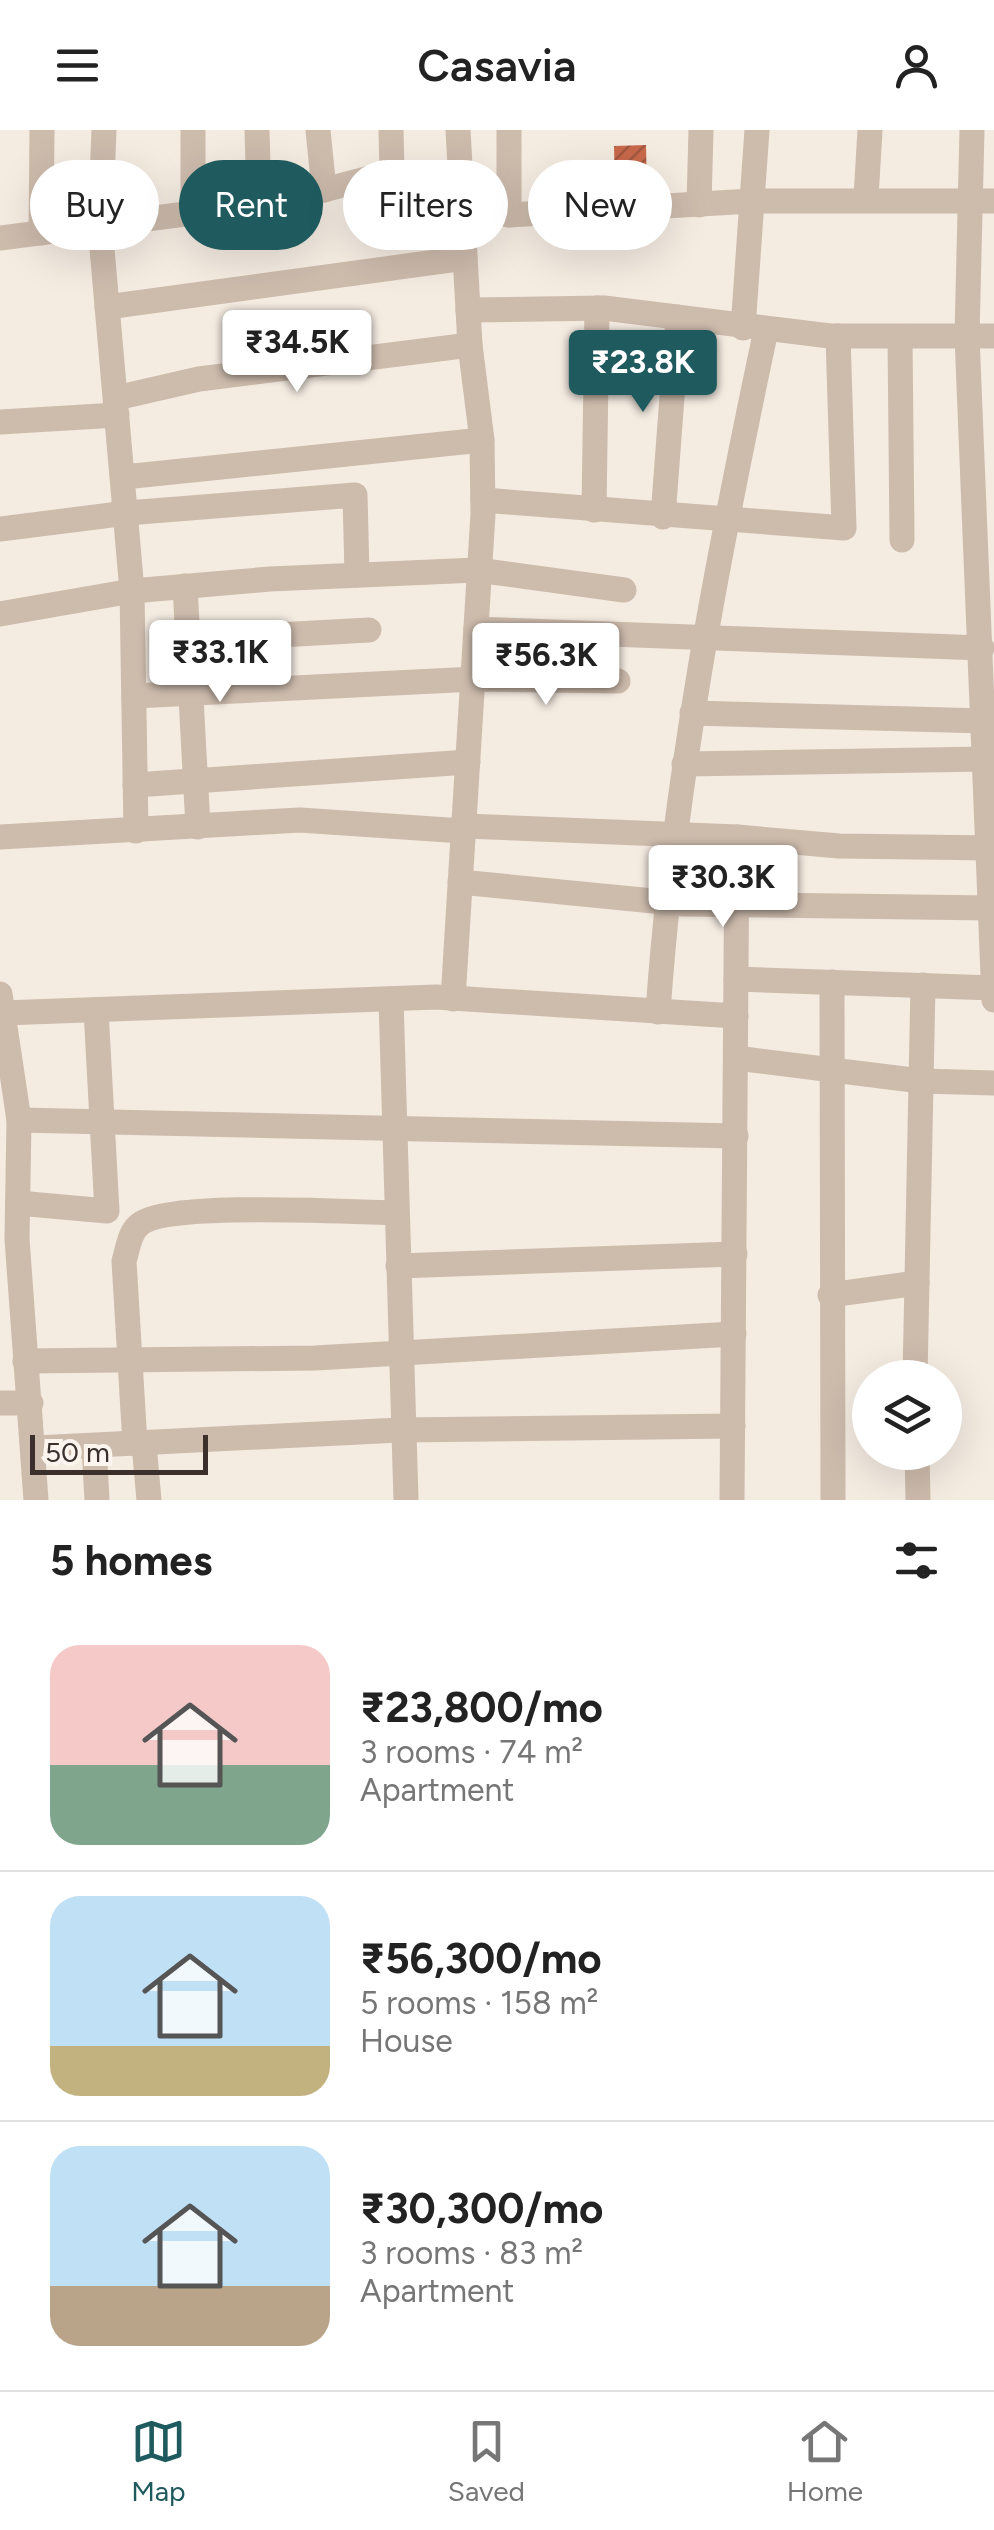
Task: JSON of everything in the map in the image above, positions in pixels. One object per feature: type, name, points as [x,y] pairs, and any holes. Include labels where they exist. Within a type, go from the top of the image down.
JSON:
[{"type":"street","points":[[42,130],[42,160]]},
{"type":"street","points":[[103,160],[104,130]]},
{"type":"street","points":[[193,130],[193,160]]},
{"type":"street","points":[[257,130],[258,160]]},
{"type":"street","points":[[318,130],[324,190],[343,185]]},
{"type":"street","points":[[391,130],[392,160]]},
{"type":"street","points":[[458,130],[460,160]]},
{"type":"street","points":[[509,130],[509,215],[866,198],[994,202]]},
{"type":"street","points":[[699,205],[701,130]]},
{"type":"street","points":[[658,1012],[666,903],[684,764],[755,329],[752,202],[757,130]]},
{"type":"street","points":[[866,198],[870,130]]},
{"type":"street","points":[[972,130],[967,201],[967,336],[987,595],[982,648],[992,848],[994,1000]]},
{"type":"street","points":[[0,238],[30,234]]},
{"type":"street","points":[[102,250],[132,591],[136,832]]},
{"type":"street","points":[[453,998],[483,500],[482,440],[464,250]]},
{"type":"street","points":[[107,307],[464,258]]},
{"type":"street","points":[[468,310],[597,308],[838,336],[994,336]]},
{"type":"street","points":[[594,510],[597,308]]},
{"type":"street","points":[[663,516],[678,317]]},
{"type":"street","points":[[483,500],[725,522],[844,528],[838,336]]},
{"type":"street","points":[[900,337],[902,540]]},
{"type":"street","points":[[0,422],[116,407],[199,379],[470,345]]},
{"type":"street","points":[[124,476],[482,440]]},
{"type":"street","points":[[0,529],[127,513],[355,495],[357,575]]},
{"type":"street","points":[[0,614],[132,591],[186,586],[477,570],[624,590]]},
{"type":"street","points":[[186,586],[198,827]]},
{"type":"street","points":[[476,629],[702,641],[982,648]]},
{"type":"street","points":[[189,640],[369,630]]},
{"type":"street","points":[[134,696],[475,679],[618,681]]},
{"type":"street","points":[[692,713],[985,721]]},
{"type":"street","points":[[684,764],[986,760]]},
{"type":"street","points":[[135,785],[468,762]]},
{"type":"street","points":[[0,838],[300,820],[737,837],[840,846],[992,848]]},
{"type":"street","points":[[732,1500],[737,837]]},
{"type":"street","points":[[460,882],[666,903],[991,908]]},
{"type":"street","points":[[736,979],[994,988]]},
{"type":"street","points":[[832,982],[833,1500]]},
{"type":"street","points":[[916,1360],[923,985]]},
{"type":"street","points":[[36,1500],[31,1403],[16,1353],[9,1240],[18,1203],[9,1172],[19,1120],[4,1059],[1,1004],[96,1010],[453,998],[736,1016]]},
{"type":"street","points":[[391,999],[400,1430],[406,1500]]},
{"type":"street","points":[[18,1203],[107,1211],[96,1010]]},
{"type":"street","points":[[736,1058],[921,1080],[994,1084]]},
{"type":"street","points":[[19,1120],[736,1136]]},
{"type":"street","points":[[149,1500],[129,1358],[124,1260],[132,1234],[141,1222],[180,1212],[396,1213]]},
{"type":"street","points":[[398,1266],[735,1254]]},
{"type":"street","points":[[830,1295],[917,1283]]},
{"type":"street","points":[[16,1353],[129,1358],[400,1354],[734,1334]]},
{"type":"street","points":[[0,1403],[31,1403]]},
{"type":"street","points":[[35,1448],[400,1430],[733,1426]]},
{"type":"street","points":[[94,1446],[98,1500]]},
{"type":"street","points":[[917,1470],[918,1500]]},
{"type":"building","points":[[646,145],[646,160],[614,160],[614,146]]}]
